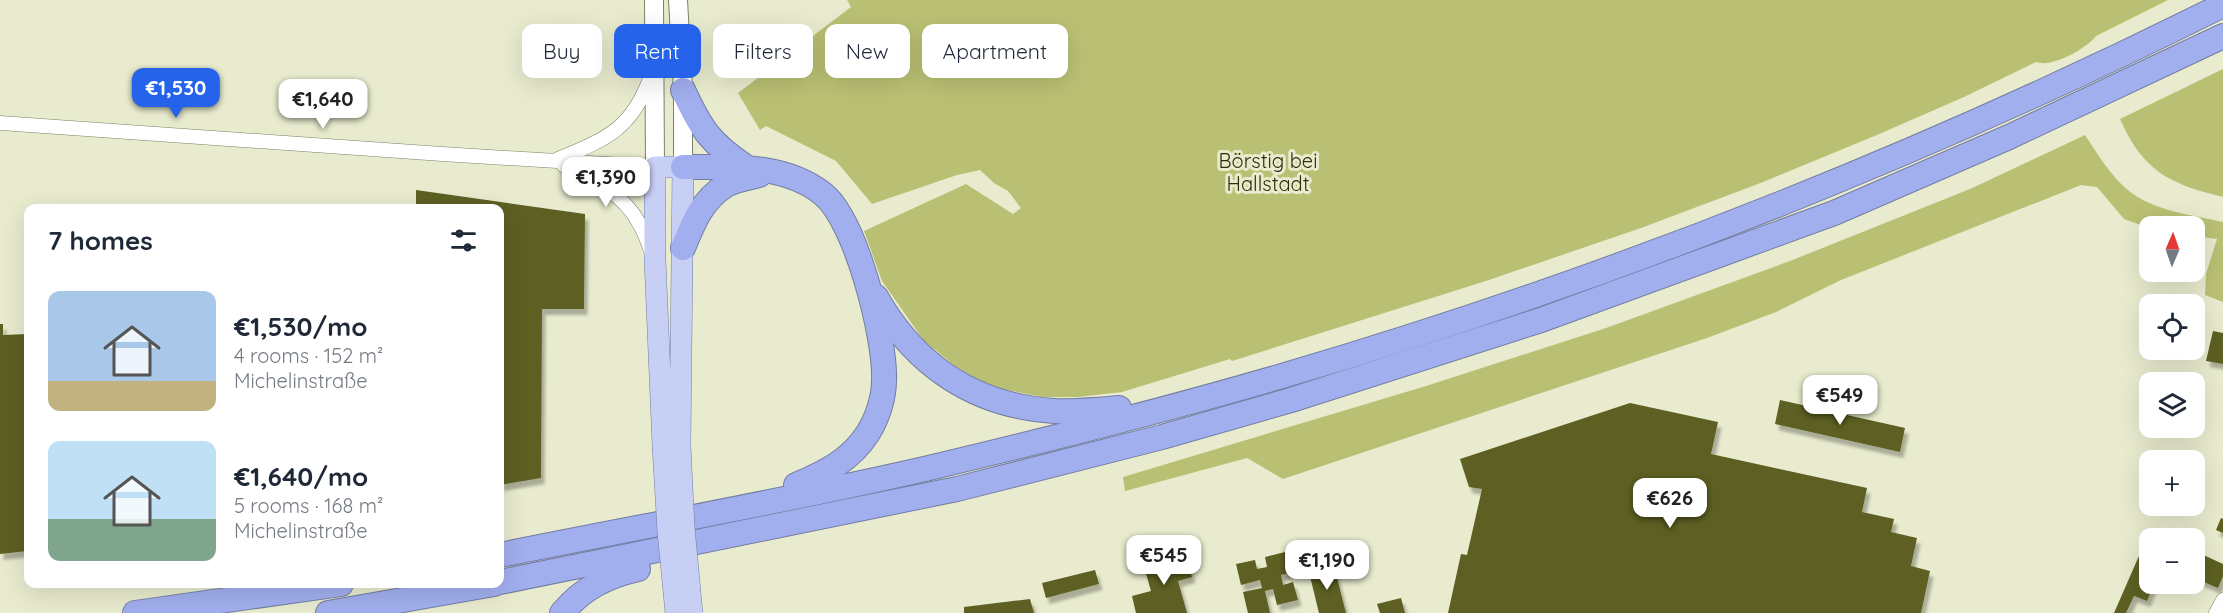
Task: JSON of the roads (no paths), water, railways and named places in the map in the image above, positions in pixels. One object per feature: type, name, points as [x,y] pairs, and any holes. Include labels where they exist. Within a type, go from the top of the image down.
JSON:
[{"type":"highway","points":[[504,554],[927,468],[1184,404],[1317,365],[1529,297],[1826,187],[1999,113],[2223,4]]},
{"type":"highway","points":[[504,581],[957,489],[1150,440],[1291,400],[1541,320],[1833,213],[2009,137],[2223,36]]},
{"type":"highway","points":[[682,90],[703,129],[723,152],[758,170]]},
{"type":"highway","points":[[683,167],[758,170],[792,176],[824,195],[835,207],[844,224],[866,280],[884,312],[903,338],[934,367],[955,382],[975,392],[1013,405],[1056,411],[1184,404]]},
{"type":"highway","points":[[683,248],[696,217],[704,205],[728,184],[758,170]]},
{"type":"highway","points":[[732,509],[829,471],[849,457],[870,432],[885,384],[884,367],[866,280]]},
{"type":"highway","points":[[562,613],[584,591],[598,582],[616,574],[656,565],[702,542]]},
{"type":"highway","points":[[135,613],[312,588]]},
{"type":"highway","points":[[328,613],[471,588]]},
{"type":"main road","points":[[654,0],[654,24]]},
{"type":"main road","points":[[676,613],[668,531],[683,248],[682,90],[678,0]]},
{"type":"main road","points":[[655,78],[655,260],[672,446],[684,528],[692,613]]},
{"type":"main road","points":[[655,167],[683,167]]},
{"type":"street","points":[[553,161],[610,135],[627,121],[643,100],[651,78]]},
{"type":"street","points":[[0,123],[655,167]]},
{"type":"street","points":[[553,161],[606,187],[621,201],[640,224],[655,260]]},
{"type":"street","points":[[2216,613],[2223,600]]},
{"type":"park label","name":"Börstig bei Hallstadt","points":[[1268,172]]}]
